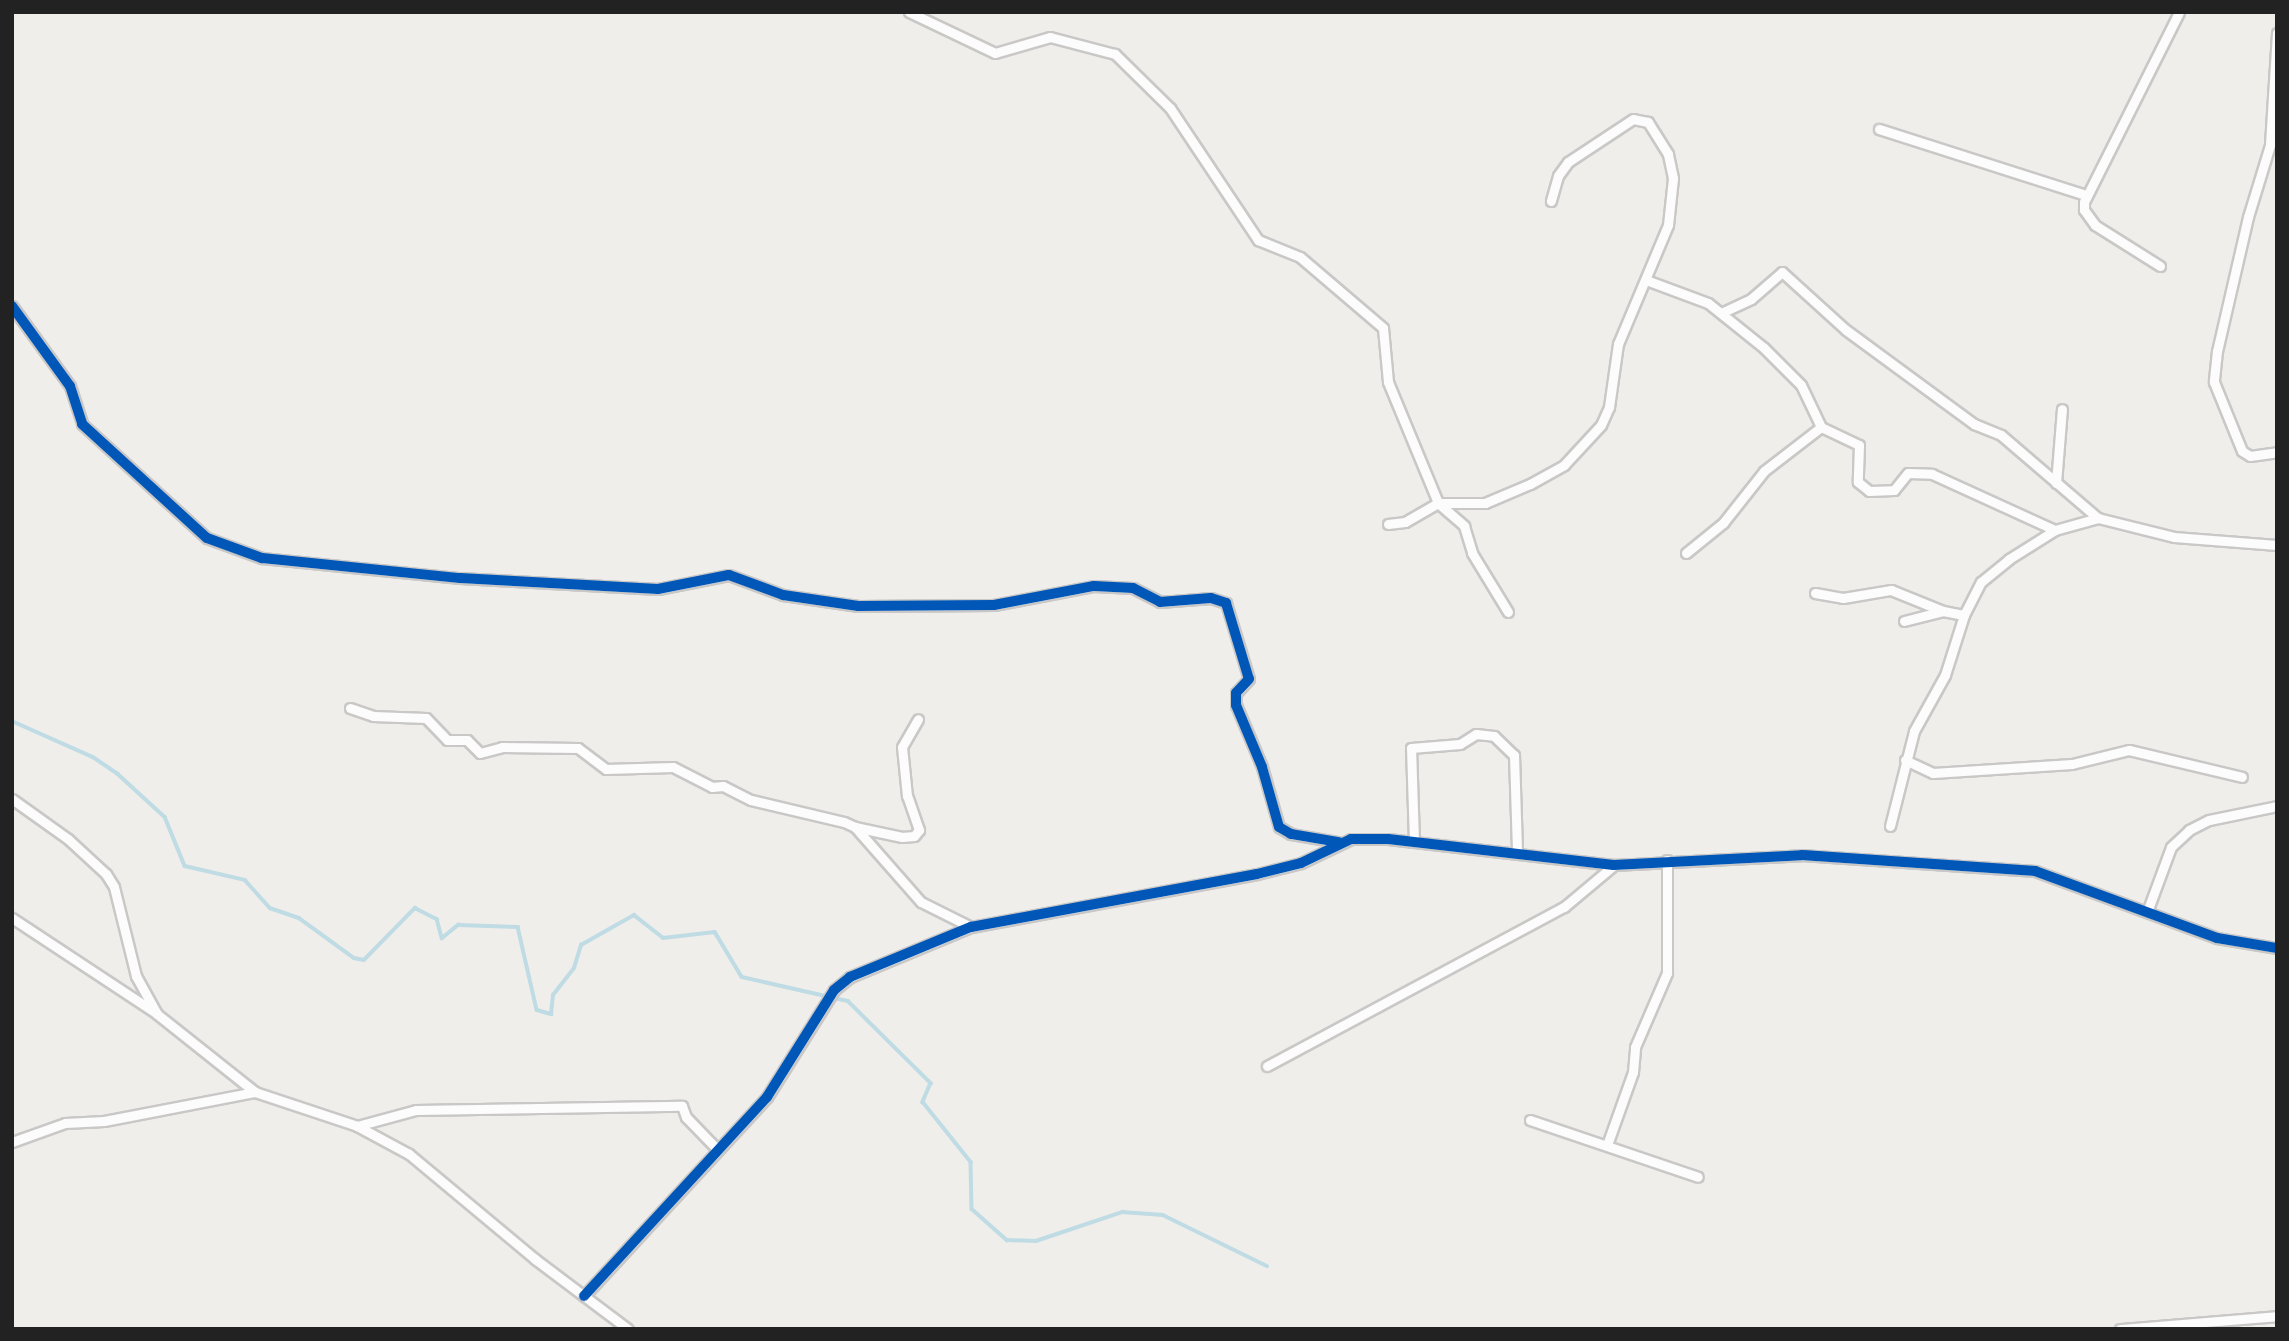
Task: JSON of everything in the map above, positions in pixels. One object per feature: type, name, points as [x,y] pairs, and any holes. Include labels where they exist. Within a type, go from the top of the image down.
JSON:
[{"type":"street","points":[[909,12],[995,53],[1051,37],[1115,54],[1170,108],[1258,240],[1300,257],[1383,328],[1388,382],[1438,503],[1464,526],[1472,553],[1508,612]]},
{"type":"street","points":[[2160,266],[2095,225],[2084,211],[2085,195],[2179,12]]},
{"type":"street","points":[[2277,33],[2270,145],[2248,217],[2217,352],[2214,382],[2242,451],[2250,456],[2277,452]]},
{"type":"street","points":[[1388,524],[1405,522],[1438,503],[1485,503],[1564,465],[1601,425],[1609,407],[1618,344],[1668,225],[1673,178],[1668,154],[1648,122],[1633,119],[1568,162],[1558,176],[1551,201]]},
{"type":"street","points":[[1879,130],[2085,195]]},
{"type":"street","points":[[1721,313],[1751,299],[1782,272],[1846,330],[1974,424],[2000,435],[2098,518],[2174,537],[2277,545]]},
{"type":"street","points":[[1646,280],[1708,303],[1801,385],[1821,427],[1859,445],[1856,472],[1858,482],[1869,491],[1894,490],[1908,473],[1933,474],[2055,530]]},
{"type":"street","points":[[12,306],[70,386],[82,424],[207,538],[262,558],[460,578],[658,589],[729,575],[783,595],[859,606],[994,605],[1094,586],[1133,588],[1160,601],[1211,598],[1226,603],[1248,679],[1236,693],[1236,705],[1262,767],[1279,827],[1291,834],[1338,842],[1414,842],[1614,864],[1802,855],[1981,864],[2035,871],[2217,939],[2277,948]]},
{"type":"street","points":[[2056,483],[2062,409]]},
{"type":"street","points":[[1686,553],[1723,523],[1764,471],[1821,427]]},
{"type":"street","points":[[1890,827],[1905,760],[1923,708],[1945,675],[1964,615],[1981,582],[2055,530],[2098,518]]},
{"type":"street","points":[[1815,593],[1843,598],[1891,590],[1943,611],[1964,615]]},
{"type":"street","points":[[1904,621],[1943,611]]},
{"type":"street","points":[[350,708],[373,716],[426,718],[447,740],[467,740],[480,753],[502,747],[578,748],[606,769],[673,767],[712,787],[723,786],[751,800],[902,837],[919,830],[907,796],[902,747],[918,719]]},
{"type":"street","points":[[1414,842],[1411,748],[1460,744],[1476,734],[1494,736],[1514,755],[1517,852]]},
{"type":"street","points":[[1905,760],[1933,773],[2072,764],[2129,750],[2242,777]]},
{"type":"street","points":[[12,799],[68,839],[106,874],[114,887],[136,976],[157,1014]]},
{"type":"street","points":[[2147,912],[2171,847],[2189,830],[2209,820],[2277,806]]},
{"type":"street","points":[[855,827],[921,902],[971,927]]},
{"type":"street","points":[[584,1296],[766,1097],[831,1001],[834,990],[874,964],[971,927],[1257,874],[1301,863],[1338,842]]},
{"type":"street","points":[[1607,1145],[1633,1072],[1635,1047],[1667,973],[1668,860]]},
{"type":"street","points":[[1267,1066],[1564,907],[1614,864]]},
{"type":"street","points":[[12,918],[157,1014],[255,1092],[357,1126],[409,1154],[628,1329]]},
{"type":"street","points":[[12,1142],[65,1123],[104,1121],[255,1092]]},
{"type":"street","points":[[357,1126],[416,1110],[682,1106],[686,1117],[717,1149]]},
{"type":"street","points":[[1530,1120],[1698,1177]]},
{"type":"street","points":[[2120,1329],[2277,1316]]},
{"type":"waterway","points":[[12,721],[93,757],[118,774],[165,817],[185,866],[245,880],[270,908],[299,918],[354,958],[364,960],[415,908],[437,919],[442,938],[458,925],[518,927],[537,1010],[551,1014],[553,995],[574,968],[581,945],[634,915],[663,938],[715,932],[742,977],[848,1001],[931,1083],[923,1102],[971,1162],[972,1209],[1007,1240],[1036,1241],[1122,1212],[1163,1215],[1267,1266]]},
{"type":"cycle path","points":[[12,306],[70,386],[82,424],[207,538],[262,558],[460,578],[658,589],[729,575],[783,595],[858,606],[994,605],[1094,586],[1133,588],[1160,602],[1211,598],[1226,603],[1249,679],[1236,693],[1236,705],[1262,767],[1279,827],[1291,834],[1338,842]]},
{"type":"cycle path","points":[[584,1296],[767,1097],[834,990],[850,977],[971,927],[1257,874],[1301,863],[1351,839],[1388,839],[1614,865],[1802,855],[2035,871],[2217,938],[2277,948]]}]
